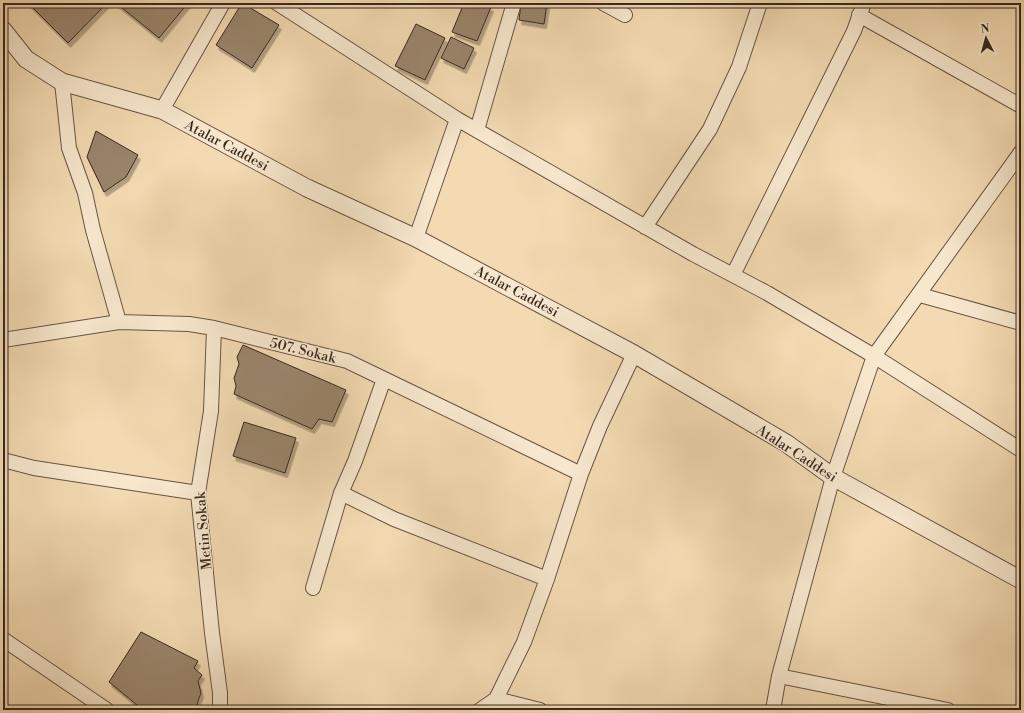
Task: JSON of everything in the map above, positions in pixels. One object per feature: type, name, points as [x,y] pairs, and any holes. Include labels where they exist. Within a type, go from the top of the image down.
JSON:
[{"type":"street","points":[[162,110],[223,3]]},
{"type":"street","points":[[277,3],[457,119],[874,356],[1021,450]]},
{"type":"street","points":[[477,130],[514,3]]},
{"type":"street","points":[[603,3],[625,15]]},
{"type":"street","points":[[646,227],[710,129],[739,68],[760,3]]},
{"type":"street","points":[[733,275],[850,38],[862,9],[1021,106]]},
{"type":"street","name":"Atalar Caddesi","points":[[3,30],[26,59],[62,82],[162,110],[307,188],[416,238],[634,354],[786,443],[833,477],[1021,580]]},
{"type":"street","points":[[62,82],[69,148],[85,194],[93,230],[119,322]]},
{"type":"street","points":[[416,238],[457,119]]},
{"type":"street","points":[[773,710],[779,676],[833,477],[874,356],[920,295],[1021,152]]},
{"type":"street","points":[[920,295],[1021,322]]},
{"type":"street","name":"507. Sokak","points":[[3,340],[119,322],[189,324],[214,328],[347,361],[581,474]]},
{"type":"street","name":"Metin Sokak","points":[[214,328],[211,411],[198,493],[212,633],[220,693],[220,710]]},
{"type":"street","points":[[480,710],[496,699],[524,642],[548,580],[581,474],[600,426],[634,354]]},
{"type":"street","points":[[313,588],[341,493],[355,461],[384,379]]},
{"type":"street","points":[[3,460],[34,468],[198,493]]},
{"type":"street","points":[[341,493],[394,519],[548,580]]},
{"type":"street","points":[[3,639],[107,710]]},
{"type":"street","points":[[779,676],[948,710]]},
{"type":"street","points":[[496,699],[540,710]]},
{"type":"building","points":[[28,3],[105,3],[106,4],[68,43]]},
{"type":"building","points":[[116,3],[188,3],[159,38]]},
{"type":"building","points":[[242,3],[279,25],[252,68],[216,45]]},
{"type":"building","points":[[464,3],[480,3],[491,7],[477,41],[452,32]]},
{"type":"building","points":[[521,3],[547,3],[544,24],[519,20]]},
{"type":"building","points":[[416,24],[445,38],[425,80],[395,66]]},
{"type":"building","points":[[451,37],[474,48],[464,69],[441,58]]},
{"type":"building","points":[[96,131],[138,155],[126,177],[104,192],[87,157]]},
{"type":"building","points":[[243,345],[346,390],[332,422],[319,419],[312,429],[234,394],[236,386],[234,378],[239,364],[237,357]]},
{"type":"building","points":[[244,422],[296,438],[285,473],[233,456]]},
{"type":"building","points":[[141,632],[198,661],[194,668],[202,675],[198,681],[201,693],[197,710],[143,710],[109,682]]}]
